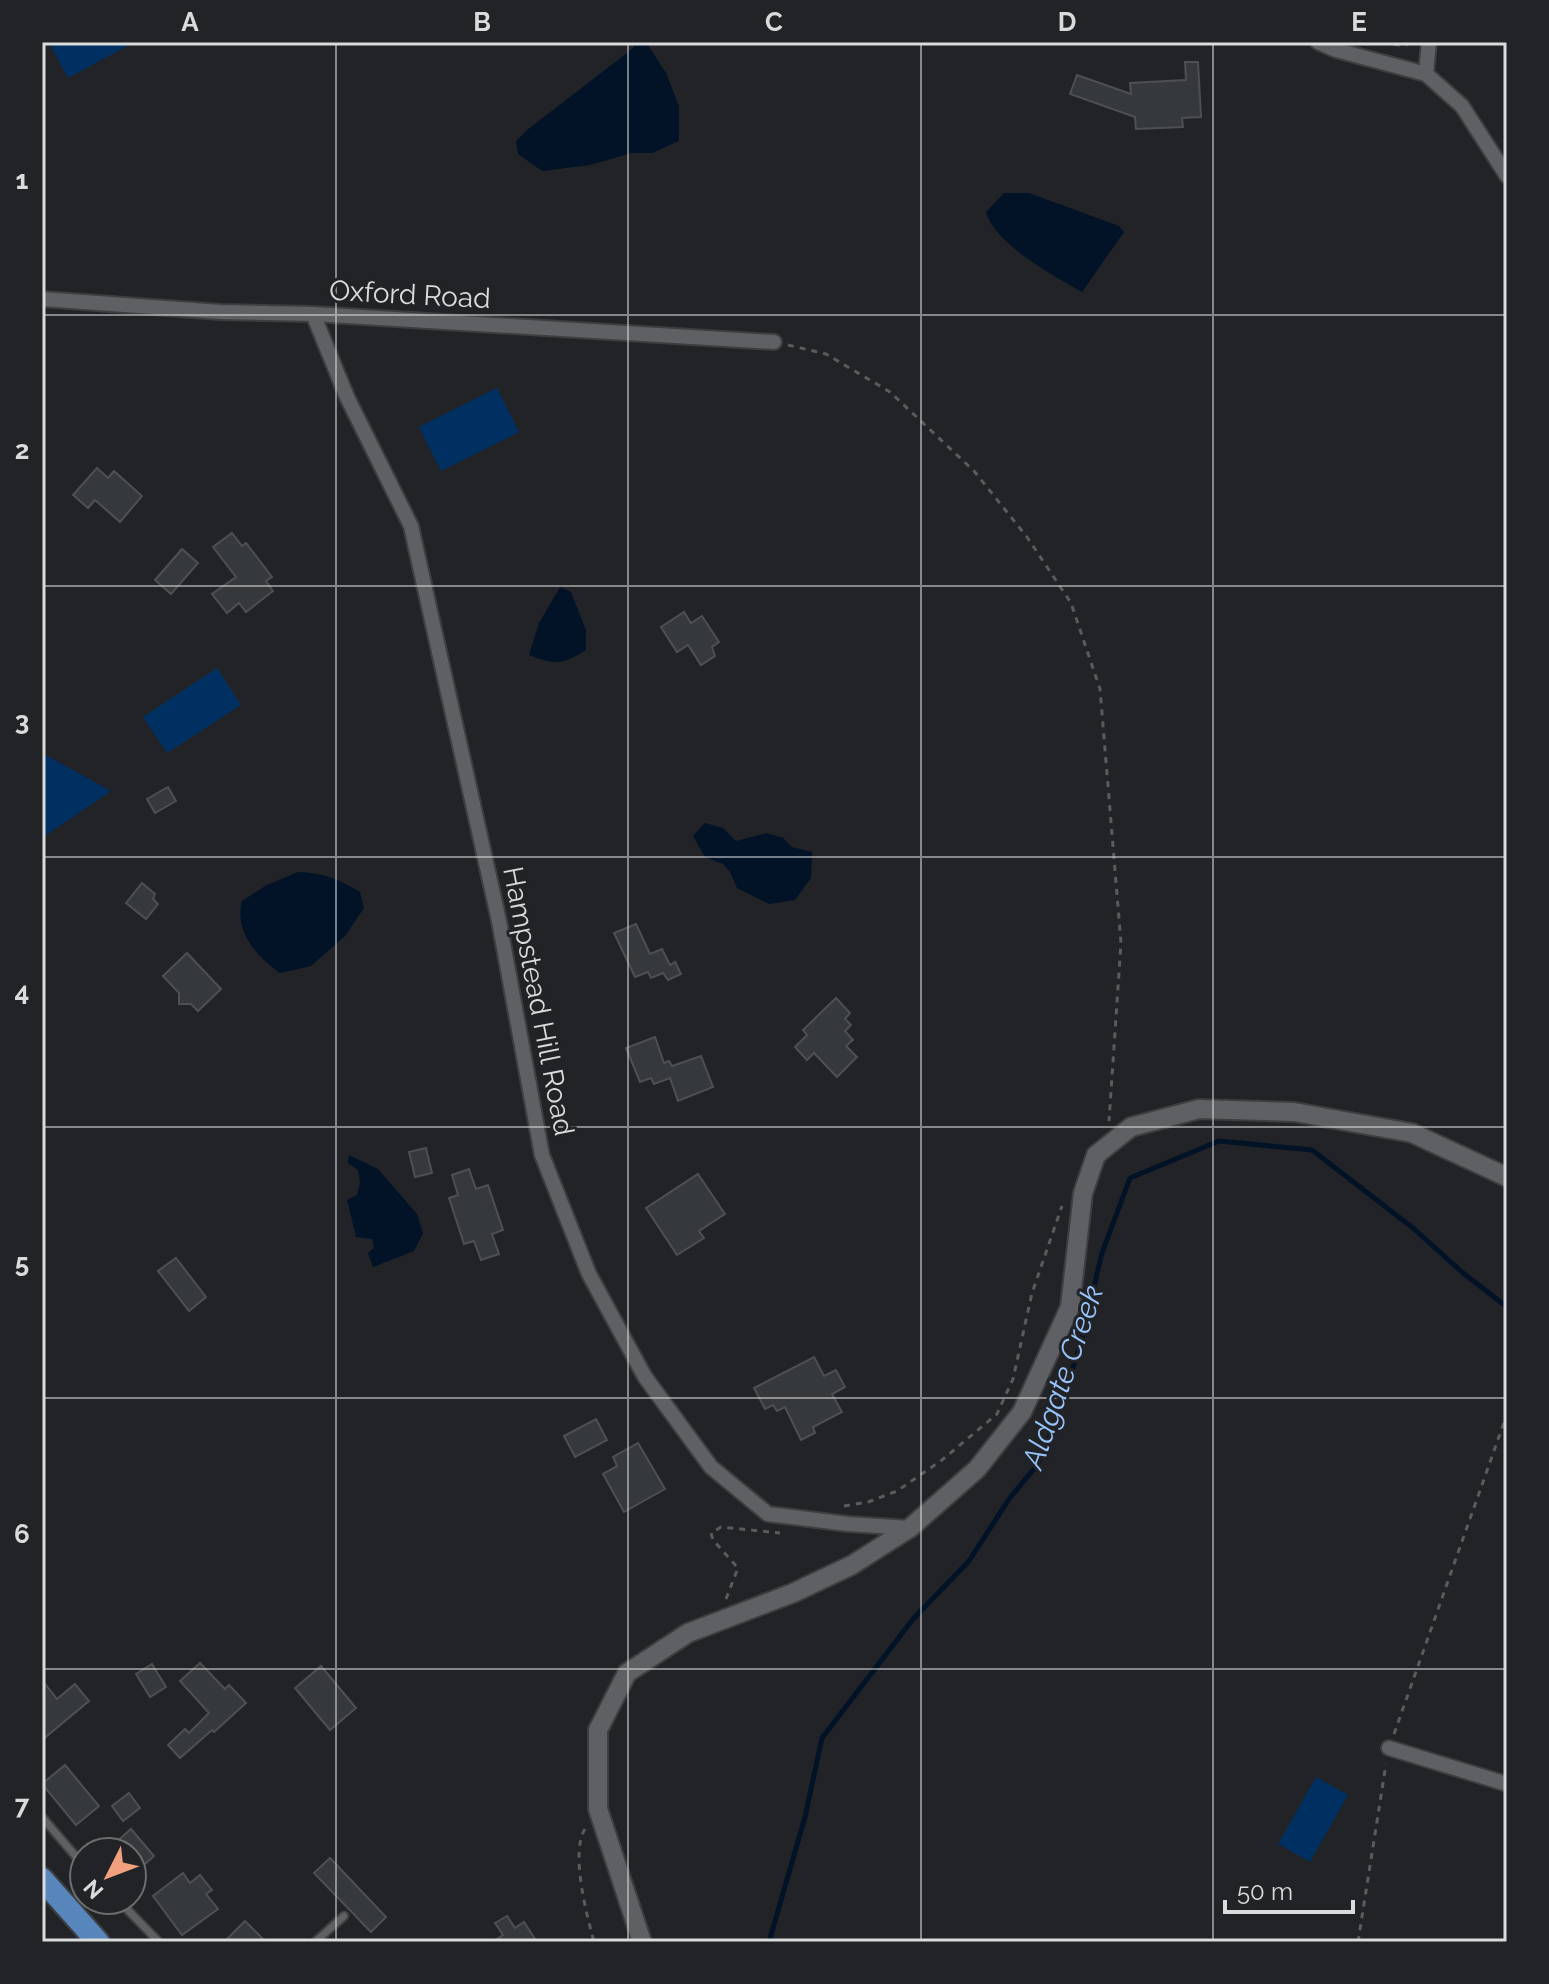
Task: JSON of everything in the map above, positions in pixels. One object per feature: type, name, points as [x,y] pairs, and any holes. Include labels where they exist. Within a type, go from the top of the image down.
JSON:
[{"type":"main road","points":[[42,1879],[98,1942]]},
{"type":"street","points":[[1318,42],[1336,50],[1426,74],[1462,106],[1507,176]]},
{"type":"street","points":[[1426,74],[1429,42]]},
{"type":"street","name":"Oxford Road","points":[[42,299],[221,312],[313,314],[774,342]]},
{"type":"street","name":"Hampstead Hill Road","points":[[313,314],[347,397],[411,526],[499,921],[542,1155],[589,1274],[645,1377],[711,1467],[768,1514],[910,1528]]},
{"type":"street","points":[[642,1942],[598,1809],[598,1730],[627,1673],[688,1633],[793,1593],[852,1565],[910,1528],[977,1469],[1022,1412],[1070,1307],[1083,1193],[1096,1155],[1108,1144],[1131,1127],[1199,1109],[1294,1112],[1412,1133],[1507,1177]]},
{"type":"street","points":[[1389,1748],[1507,1784]]},
{"type":"lane","points":[[42,1817],[68,1847]]},
{"type":"lane","points":[[134,1916],[159,1942]]},
{"type":"lane","points":[[315,1942],[344,1916]]},
{"type":"path","points":[[1382,42],[1404,46],[1412,42]]},
{"type":"path","points":[[774,342],[826,354],[890,392],[974,471],[1027,537],[1071,603],[1100,689],[1121,943],[1108,1144]]},
{"type":"path","points":[[816,1520],[838,1508],[868,1502],[897,1491],[942,1460],[997,1414],[1013,1379],[1032,1293],[1058,1213],[1070,1194],[1083,1193]]},
{"type":"path","points":[[1358,1942],[1389,1748],[1507,1414]]},
{"type":"path","points":[[719,1621],[738,1568],[713,1540],[711,1533],[721,1527],[783,1533]]},
{"type":"path","points":[[594,1942],[583,1899],[579,1838],[598,1809]]},
{"type":"shaded area","points":[[59,42],[135,42],[68,78],[51,46]]},
{"type":"shaded area","points":[[637,42],[646,42],[666,73],[679,106],[679,141],[652,153],[632,153],[590,165],[542,171],[518,154],[516,141],[527,130]]},
{"type":"shaded area","points":[[1004,193],[1029,193],[1119,226],[1124,232],[1082,292],[1026,258],[1001,236],[986,212]]},
{"type":"shaded area","points":[[497,388],[519,432],[441,471],[419,427]]},
{"type":"shaded area","points":[[560,587],[571,592],[586,630],[586,650],[564,661],[545,661],[529,655],[539,623]]},
{"type":"shaded area","points":[[217,668],[241,705],[167,753],[143,717]]},
{"type":"shaded area","points":[[42,753],[111,791],[42,838]]},
{"type":"shaded area","points":[[705,823],[723,828],[736,841],[767,833],[783,838],[792,847],[812,852],[811,878],[795,900],[769,904],[737,888],[730,872],[723,864],[705,857],[693,836]]},
{"type":"shaded area","points":[[298,872],[323,875],[352,887],[360,892],[364,908],[345,936],[311,966],[280,973],[249,942],[240,912],[242,901],[267,885]]},
{"type":"shaded area","points":[[349,1155],[378,1169],[417,1214],[423,1233],[414,1251],[373,1267],[368,1253],[374,1247],[372,1239],[356,1237],[347,1200],[357,1195],[360,1183],[358,1170],[348,1163]]},
{"type":"shaded area","points":[[1316,1777],[1348,1795],[1310,1862],[1278,1844]]},
{"type":"building","points":[[1185,62],[1198,62],[1201,117],[1182,118],[1183,127],[1136,129],[1135,117],[1070,94],[1077,75],[1131,94],[1130,83],[1186,80]]},
{"type":"building","points":[[97,468],[108,478],[114,471],[142,496],[120,522],[95,500],[88,508],[73,495]]},
{"type":"building","points":[[232,533],[242,546],[246,543],[272,577],[266,581],[273,591],[246,612],[239,603],[227,613],[212,594],[236,577],[213,547]]},
{"type":"building","points":[[182,549],[198,563],[171,594],[155,580]]},
{"type":"building","points":[[684,612],[691,623],[702,616],[719,642],[712,647],[715,656],[701,665],[688,645],[677,652],[661,627]]},
{"type":"building","points":[[168,787],[176,801],[155,813],[147,799]]},
{"type":"building","points":[[142,883],[155,894],[153,899],[158,904],[146,919],[126,903]]},
{"type":"building","points":[[636,924],[650,954],[662,949],[670,965],[675,962],[681,974],[668,980],[663,973],[651,978],[648,972],[635,977],[614,933]]},
{"type":"building","points":[[187,953],[221,989],[198,1011],[191,1004],[179,1004],[179,993],[163,976]]},
{"type":"building","points":[[836,998],[850,1013],[845,1019],[851,1025],[845,1031],[853,1040],[846,1046],[857,1057],[837,1077],[814,1053],[807,1060],[795,1047],[807,1035],[803,1030]]},
{"type":"building","points":[[655,1037],[664,1063],[669,1061],[672,1066],[701,1056],[713,1087],[678,1101],[670,1078],[654,1084],[651,1078],[640,1082],[626,1048]]},
{"type":"building","points":[[426,1148],[432,1173],[415,1177],[409,1152]]},
{"type":"building","points":[[469,1169],[476,1189],[488,1185],[503,1230],[492,1234],[499,1254],[481,1260],[474,1241],[464,1244],[449,1198],[458,1195],[452,1175]]},
{"type":"building","points":[[698,1174],[725,1214],[699,1231],[704,1238],[677,1255],[646,1208]]},
{"type":"building","points":[[176,1258],[206,1297],[189,1311],[158,1271]]},
{"type":"building","points":[[814,1357],[824,1376],[836,1370],[845,1387],[832,1394],[842,1412],[813,1427],[815,1433],[801,1440],[785,1407],[777,1411],[773,1405],[765,1409],[754,1388]]},
{"type":"building","points":[[596,1419],[607,1440],[575,1457],[564,1436]]},
{"type":"building","points":[[638,1443],[665,1489],[624,1512],[603,1474],[617,1466],[613,1457]]},
{"type":"building","points":[[200,1663],[225,1689],[229,1685],[246,1703],[180,1758],[168,1745],[185,1729],[189,1733],[209,1713],[180,1681]]},
{"type":"building","points":[[152,1664],[166,1687],[150,1697],[136,1674]]},
{"type":"building","points":[[321,1666],[356,1708],[330,1730],[295,1688]]},
{"type":"building","points":[[42,1680],[57,1699],[75,1684],[89,1701],[42,1740]]},
{"type":"building","points":[[65,1765],[99,1806],[76,1825],[42,1784]]},
{"type":"building","points":[[129,1793],[140,1808],[123,1821],[112,1806]]},
{"type":"building","points":[[131,1829],[137,1836],[123,1836]]},
{"type":"building","points":[[330,1858],[386,1917],[371,1932],[314,1873]]},
{"type":"building","points":[[183,1873],[190,1883],[200,1875],[212,1890],[206,1894],[218,1909],[182,1935],[153,1896]]},
{"type":"building","points":[[507,1916],[515,1928],[524,1922],[537,1942],[492,1942],[503,1935],[495,1923]]},
{"type":"building","points":[[245,1921],[266,1942],[224,1942]]},
{"type":"waterway","name":"Aldgate Creek","points":[[769,1942],[805,1817],[822,1738],[913,1619],[969,1561],[1009,1499],[1037,1465],[1054,1426],[1079,1349],[1102,1253],[1130,1178],[1219,1141],[1312,1150],[1413,1228],[1507,1307]]}]
